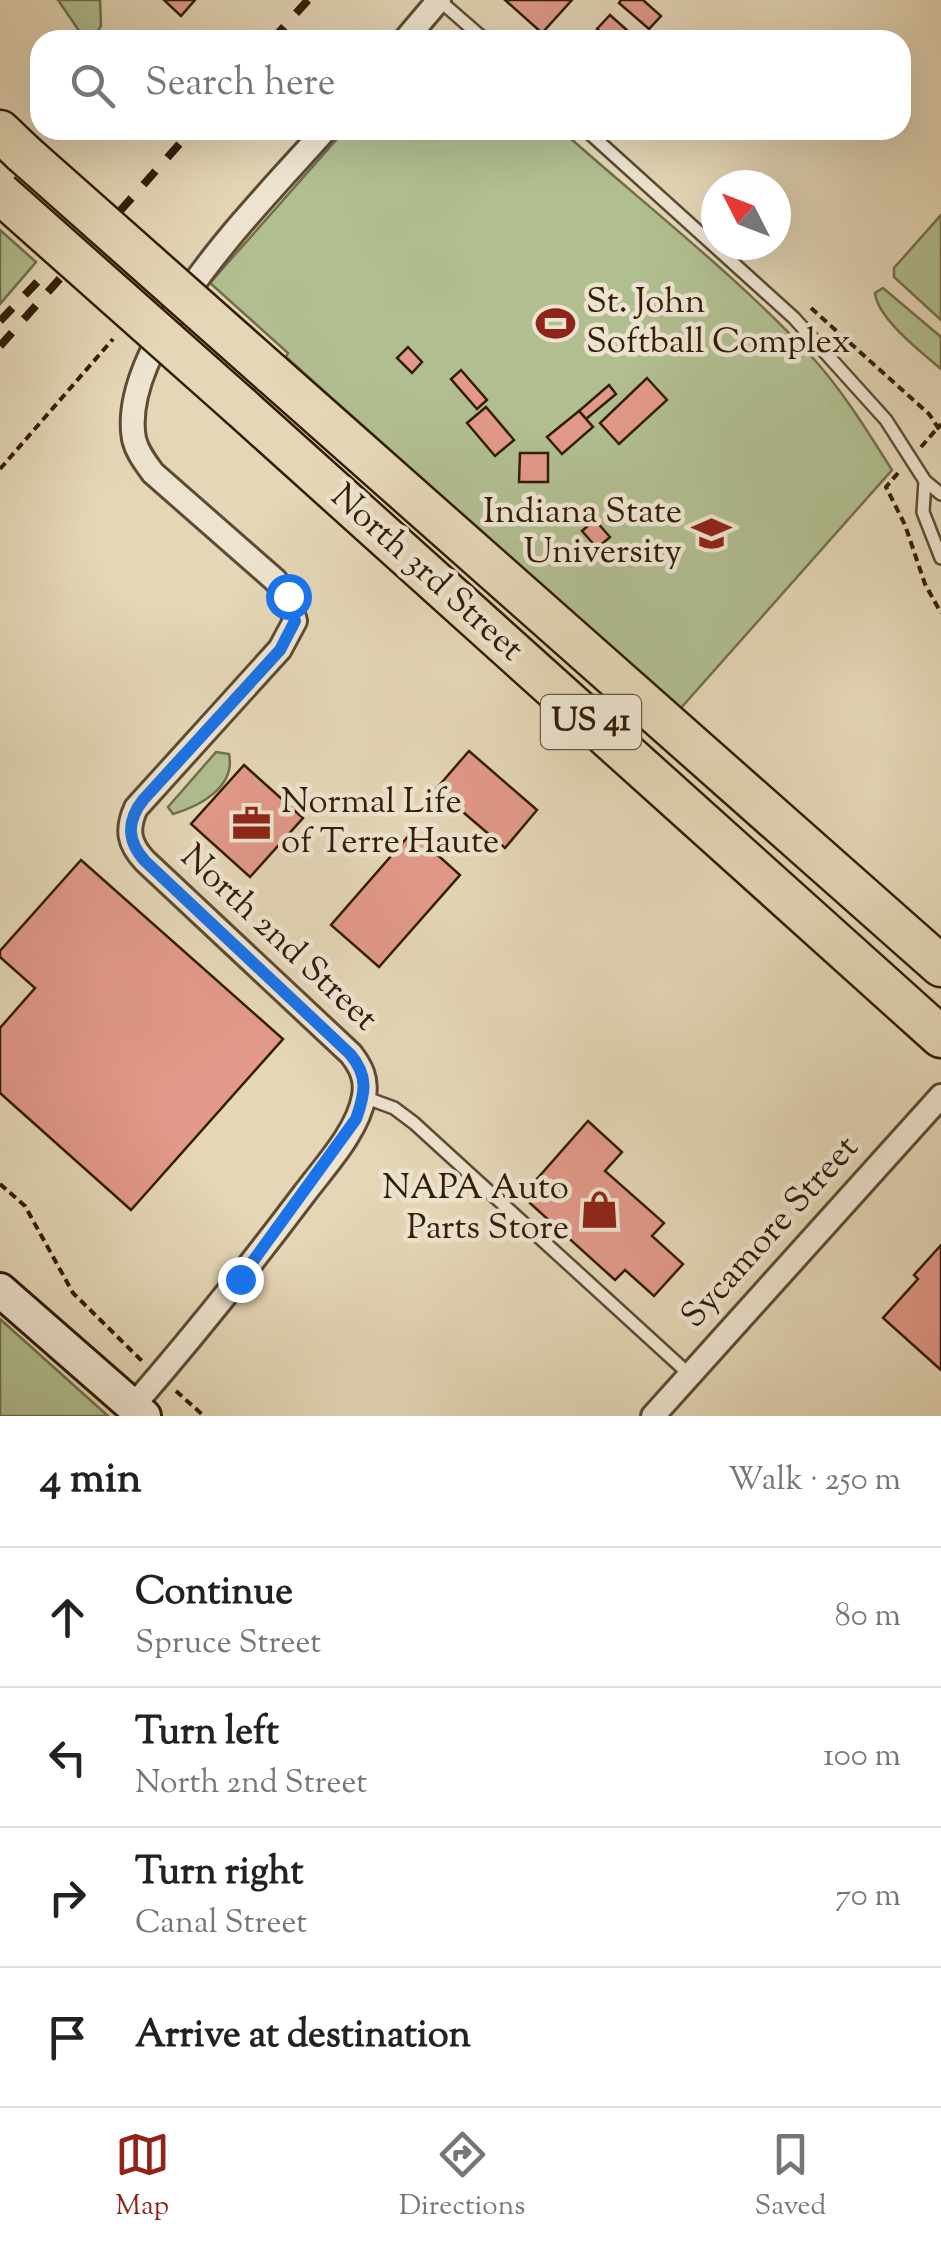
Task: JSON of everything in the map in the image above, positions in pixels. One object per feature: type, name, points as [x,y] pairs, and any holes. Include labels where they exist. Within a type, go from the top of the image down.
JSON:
[{"type":"highway","name":"North 3rd Street","points":[[12,142],[941,966]]},
{"type":"highway","name":"North 3rd Street","points":[[0,193],[941,1036]]},
{"type":"main road","points":[[0,1290],[139,1411]]},
{"type":"street","points":[[414,30],[439,0]]},
{"type":"street","name":"North 2nd Street","points":[[316,140],[200,272],[170,318],[140,386],[134,412],[134,438],[140,454],[153,472],[275,580],[288,596],[295,621],[280,650],[136,808],[130,838],[145,861],[361,1066],[364,1097]]},
{"type":"street","name":"Sycamore Street","points":[[653,1416],[941,1096]]},
{"type":"street","points":[[139,1411],[158,1376],[240,1279],[316,1178],[356,1119],[364,1097]]},
{"type":"lane","points":[[439,0],[474,30]]},
{"type":"lane","points":[[597,140],[794,318],[886,420],[925,481],[941,494]]},
{"type":"lane","points":[[925,481],[924,512],[941,558]]},
{"type":"lane","points":[[364,1097],[394,1108],[414,1123],[690,1376]]},
{"type":"path","points":[[800,298],[930,414],[941,432]]},
{"type":"path","points":[[0,1184],[26,1206],[73,1292],[204,1416]]},
{"type":"green space","points":[[58,0],[100,0],[98,30],[79,30]]},
{"type":"green space","points":[[336,140],[573,140],[701,252],[701,260],[711,260],[783,327],[834,384],[892,470],[680,709],[286,357],[288,353],[210,283]]},
{"type":"green space","points":[[941,215],[941,320],[894,277],[894,268]]},
{"type":"green space","points":[[0,230],[36,262],[0,304]]},
{"type":"green space","points":[[883,288],[941,337],[941,369],[884,313],[875,293]]},
{"type":"green space","points":[[216,752],[229,754],[230,766],[221,785],[204,800],[173,814],[168,807]]},
{"type":"green space","points":[[0,1319],[108,1416],[0,1416]]},
{"type":"building","points":[[164,0],[195,0],[181,16]]},
{"type":"building","points":[[505,0],[572,0],[545,30],[539,30]]},
{"type":"building","points":[[643,0],[661,16],[649,29],[619,3]]},
{"type":"building","points":[[610,15],[627,30],[598,30]]},
{"type":"building","points":[[408,347],[422,362],[412,373],[397,358]]},
{"type":"building","points":[[461,370],[487,400],[477,409],[451,379]]},
{"type":"building","points":[[647,378],[667,400],[619,444],[600,423]]},
{"type":"building","points":[[609,385],[616,394],[586,419],[579,411]]},
{"type":"building","points":[[486,407],[514,440],[495,456],[467,423]]},
{"type":"building","points":[[579,411],[593,427],[562,454],[547,437]]},
{"type":"building","points":[[520,453],[548,453],[548,482],[519,482]]},
{"type":"building","points":[[595,520],[610,537],[597,548],[582,531]]},
{"type":"building","points":[[469,751],[537,810],[505,848],[436,789]]},
{"type":"building","points":[[244,765],[303,818],[250,877],[191,824]]},
{"type":"building","points":[[412,832],[460,875],[379,967],[331,925]]},
{"type":"building","points":[[81,860],[283,1039],[131,1210],[0,1093],[0,1028],[35,988],[0,957],[0,951]]},
{"type":"building","points":[[588,1121],[622,1152],[605,1171],[664,1223],[652,1236],[683,1264],[654,1296],[625,1270],[615,1280],[522,1196]]},
{"type":"building","points":[[941,1245],[941,1370],[883,1318],[918,1279],[914,1275]]},
{"type":"railway","points":[[281,30],[308,0]]},
{"type":"railway","points":[[0,346],[183,140]]},
{"type":"railway","points":[[0,321],[42,277]]},
{"type":"place","name":"St. John Softball Complex","points":[[556,323]]},
{"type":"place","name":"Indiana State University","points":[[712,533]]},
{"type":"place","name":"Normal Life of Terre Haute","points":[[251,823]]},
{"type":"place","name":"NAPA Auto Parts Store","points":[[599,1209]]},
{"type":"route","points":[[240,1279],[356,1119],[365,1081],[361,1066],[320,1024],[145,861],[134,848],[130,826],[136,808],[280,650],[295,621],[288,596]]}]
